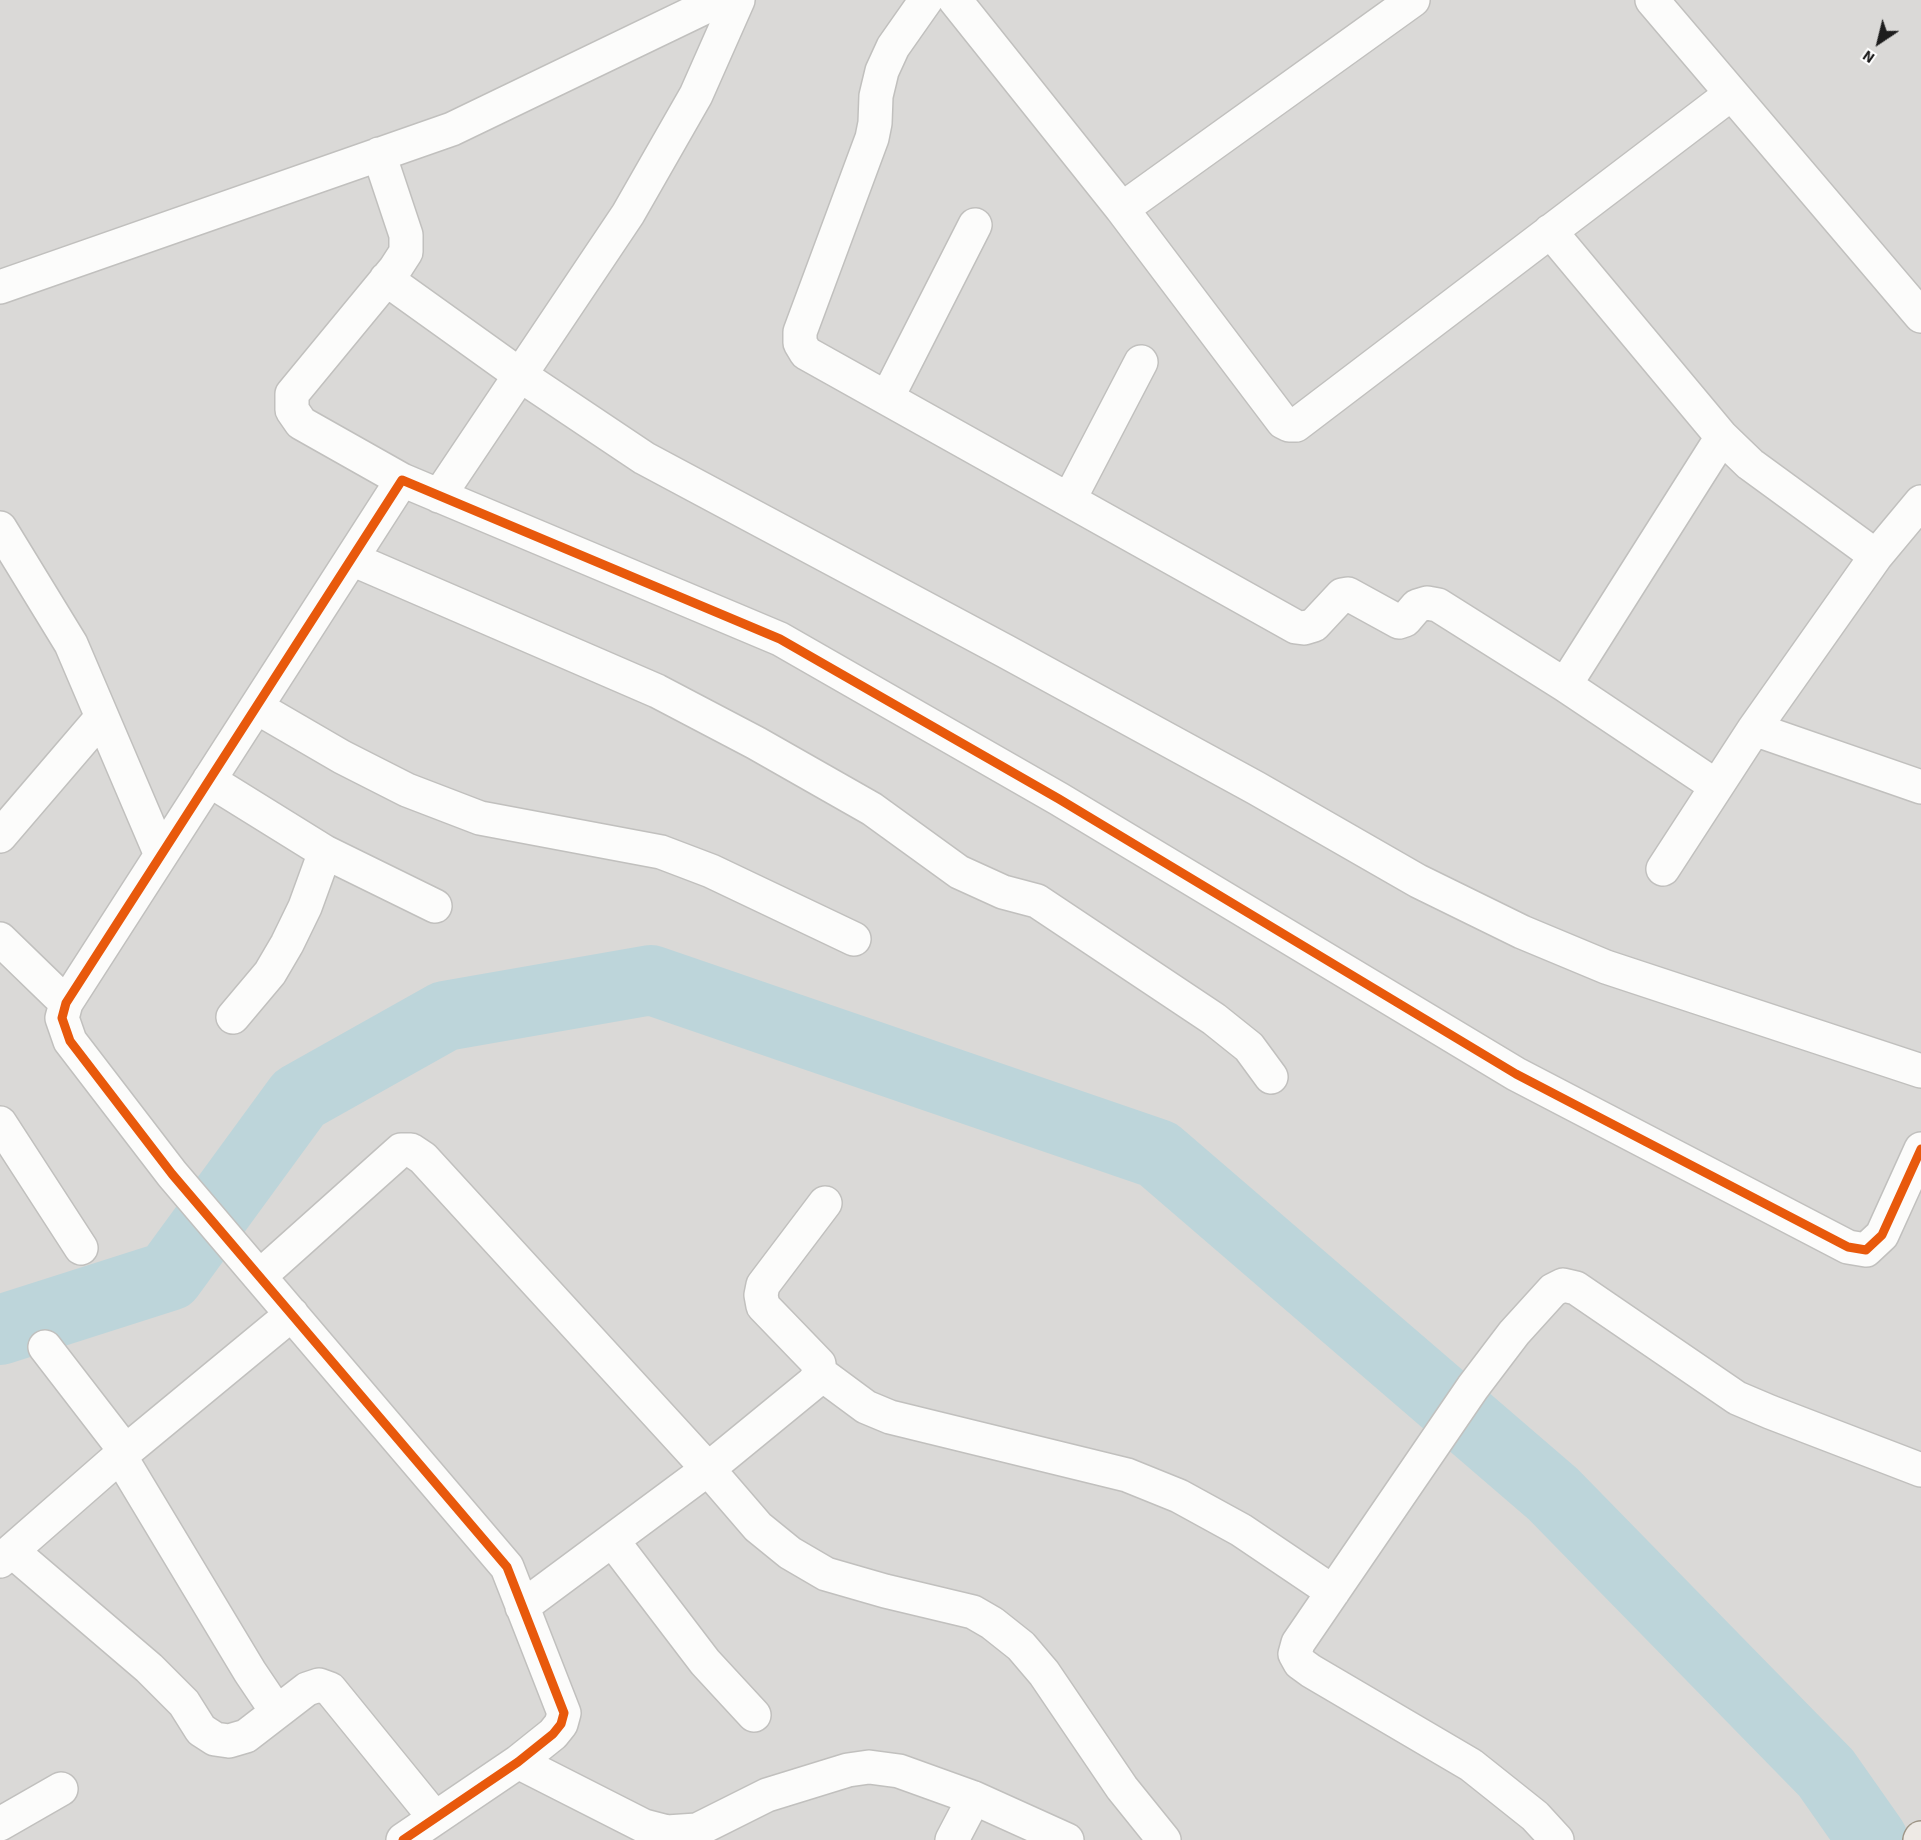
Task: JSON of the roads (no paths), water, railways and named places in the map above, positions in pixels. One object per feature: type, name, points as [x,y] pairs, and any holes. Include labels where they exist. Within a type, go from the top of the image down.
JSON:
[{"type":"street","points":[[0,287],[452,129],[720,0]]},
{"type":"street","points":[[439,496],[628,214],[696,94],[738,0]]},
{"type":"street","points":[[926,0],[893,47],[882,71],[876,96],[872,138],[800,332],[800,343],[806,353],[1296,627],[1304,628],[1314,625],[1342,595],[1348,594],[1399,622],[1405,620],[1417,606],[1427,603],[1438,605],[1565,685],[1716,786]]},
{"type":"street","points":[[955,0],[1122,209],[1283,422],[1289,425],[1296,425],[1731,94]]},
{"type":"street","points":[[1122,209],[1413,0]]},
{"type":"street","points":[[1652,0],[1921,316]]},
{"type":"street","points":[[379,154],[406,235],[406,252],[292,394],[292,411],[302,423],[402,480],[780,639],[1059,799],[1516,1074],[1848,1247],[1866,1250],[1882,1235],[1921,1149]]},
{"type":"street","points":[[887,398],[975,225]]},
{"type":"street","points":[[1550,231],[1722,437],[1750,464],[1876,556]]},
{"type":"street","points":[[386,279],[520,375],[644,458],[1172,742],[1418,882],[1522,932],[1606,967],[1921,1071]]},
{"type":"street","points":[[1069,500],[1141,362]]},
{"type":"street","points":[[1565,685],[1722,437]]},
{"type":"street","points":[[402,480],[66,1003],[62,1018],[70,1041],[172,1174],[507,1567],[564,1713],[561,1724],[553,1734],[518,1762],[403,1840]]},
{"type":"street","points":[[1663,869],[1754,729],[1876,556],[1921,502]]},
{"type":"street","points":[[0,528],[71,644],[161,855]]},
{"type":"street","points":[[352,559],[657,691],[756,743],[872,809],[959,872],[1003,892],[1038,901],[1214,1019],[1249,1047],[1271,1077]]},
{"type":"street","points":[[256,707],[342,757],[407,790],[480,818],[661,852],[711,871],[854,939]]},
{"type":"street","points":[[0,836],[102,717]]},
{"type":"street","points":[[1754,729],[1921,787]]},
{"type":"street","points":[[209,780],[325,852],[435,906]]},
{"type":"street","points":[[233,1017],[270,973],[287,944],[305,907],[325,852]]},
{"type":"street","points":[[0,939],[66,1003]]},
{"type":"street","points":[[0,1123],[81,1248]]},
{"type":"street","points":[[260,1276],[401,1150],[411,1150],[423,1158],[708,1469],[758,1527],[790,1553],[826,1574],[885,1592],[973,1612],[992,1623],[1021,1646],[1044,1673],[1122,1788],[1164,1840]]},
{"type":"street","points":[[522,1607],[708,1469],[813,1383],[820,1373],[819,1364],[763,1306],[761,1295],[763,1285],[825,1203]]},
{"type":"street","points":[[1557,1840],[1535,1816],[1472,1765],[1311,1671],[1300,1663],[1295,1654],[1298,1643],[1473,1387],[1514,1333],[1553,1290],[1563,1285],[1576,1288],[1737,1398],[1921,1470]]},
{"type":"street","points":[[292,1314],[123,1454],[6,1556],[148,1668],[184,1703],[201,1730],[215,1739],[229,1741],[246,1736],[307,1689],[320,1686],[330,1689],[435,1818]]},
{"type":"street","points":[[45,1347],[123,1454],[250,1672],[277,1712]]},
{"type":"street","points":[[820,1373],[867,1407],[890,1417],[1127,1475],[1179,1496],[1241,1530],[1333,1592]]},
{"type":"street","points":[[612,1540],[705,1662],[754,1715]]},
{"type":"street","points":[[518,1762],[644,1826],[667,1832],[697,1830],[767,1795],[848,1770],[869,1767],[899,1771],[974,1798],[1067,1840]]},
{"type":"street","points":[[0,1824],[62,1789]]},
{"type":"street","points":[[952,1840],[974,1798]]},
{"type":"waterway","points":[[0,1330],[169,1276],[299,1098],[445,1016],[651,980],[1158,1154],[1553,1494],[1826,1773],[1873,1840]]}]
